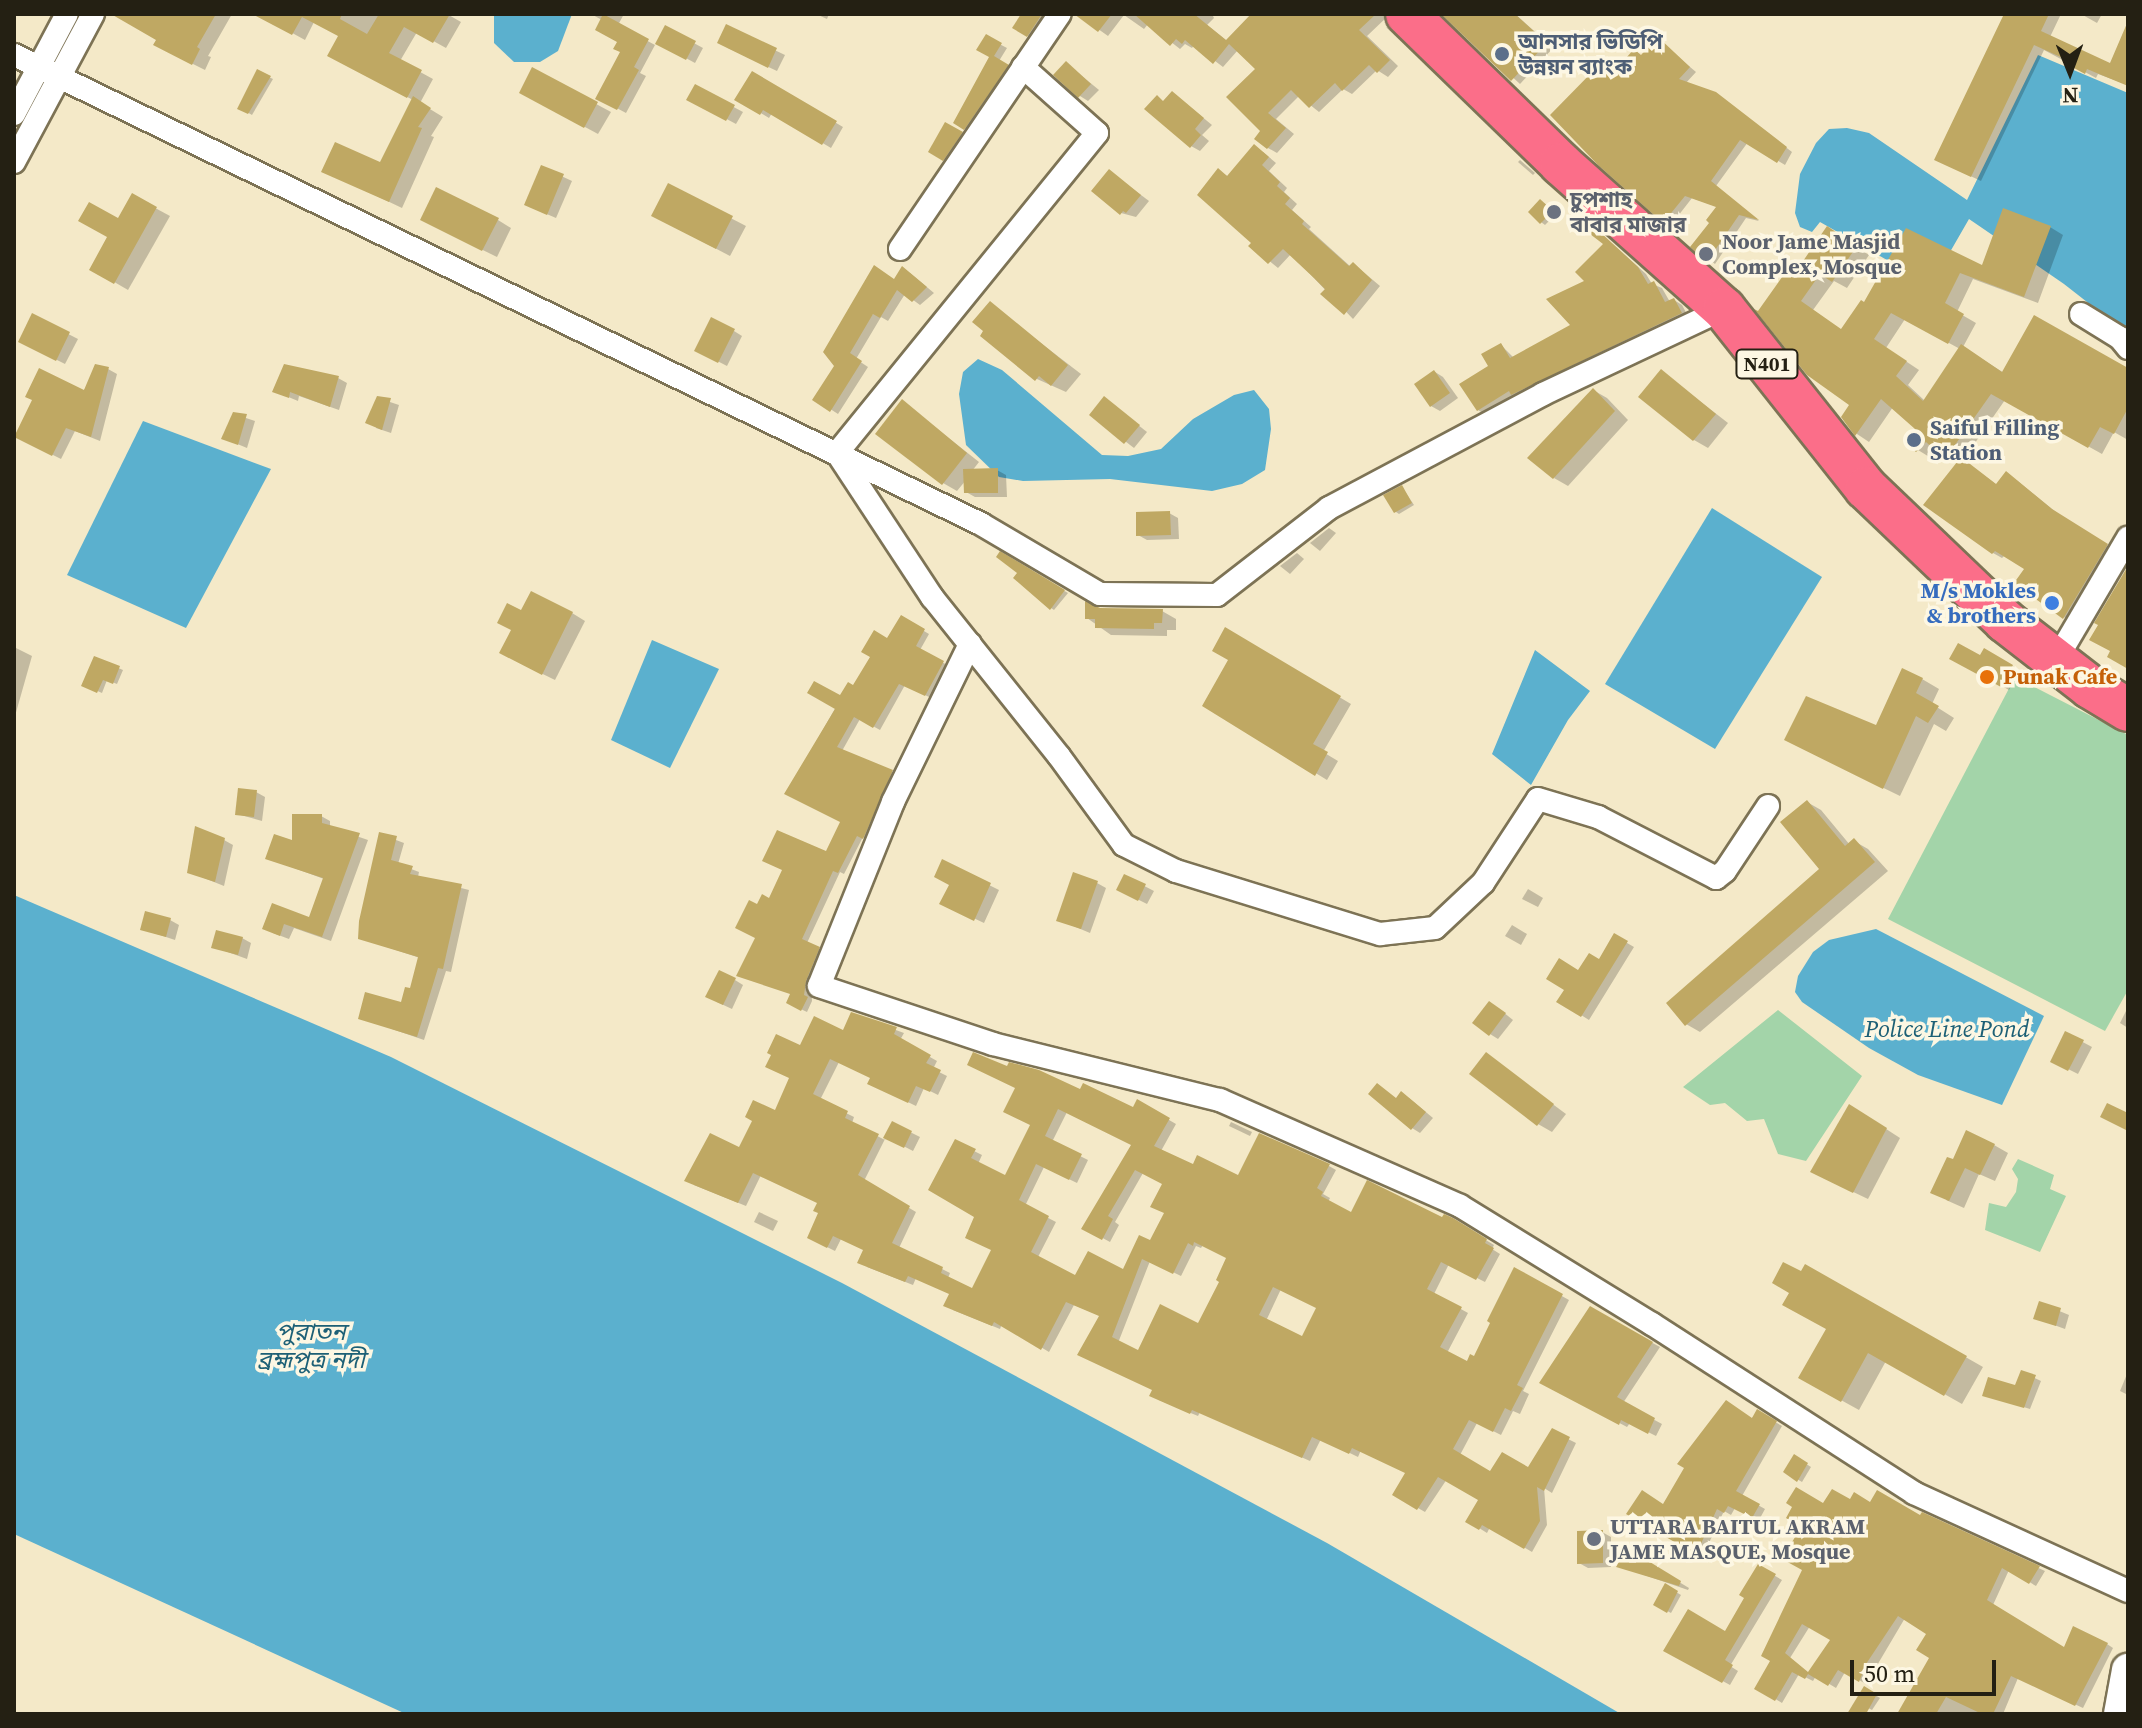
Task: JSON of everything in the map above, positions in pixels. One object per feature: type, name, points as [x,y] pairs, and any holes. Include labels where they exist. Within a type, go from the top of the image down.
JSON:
[{"type":"highway","name":"N401","points":[[1407,14],[1561,164],[1724,309],[1866,488],[2005,621],[2128,710]]},
{"type":"street","points":[[14,114],[67,14]]},
{"type":"street","points":[[14,162],[93,14]]},
{"type":"street","points":[[900,249],[1060,14]]},
{"type":"street","points":[[14,55],[981,524],[1100,594],[1217,595],[1329,508],[1543,394],[1724,309]]},
{"type":"street","points":[[837,453],[1097,133],[1023,67]]},
{"type":"street","points":[[2081,314],[2120,338],[2128,348]]},
{"type":"street","points":[[837,453],[932,597],[1059,756],[1124,845],[1176,871],[1380,934],[1435,928],[1483,883],[1538,799],[1598,817],[1716,878],[1725,871],[1768,806]]},
{"type":"street","points":[[2056,660],[2128,538]]},
{"type":"street","points":[[970,644],[893,802],[819,986],[993,1044],[1220,1100],[1460,1206],[1652,1324],[1914,1493],[2128,1591]]},
{"type":"street","points":[[2120,1714],[2128,1670]]},
{"type":"green space","points":[[2015,677],[2128,735],[2128,990],[2105,1031],[1888,919]]},
{"type":"green space","points":[[1778,1010],[1862,1076],[1806,1161],[1778,1154],[1764,1119],[1747,1121],[1725,1103],[1710,1105],[1683,1087]]},
{"type":"green space","points":[[2018,1159],[2054,1175],[2050,1189],[2066,1196],[2040,1252],[1985,1230],[1989,1203],[2006,1207],[2016,1192],[2018,1179],[2012,1169]]},
{"type":"water","points":[[494,14],[572,14],[558,51],[540,62],[514,62],[494,43]]},
{"type":"water","points":[[2038,55],[2128,93],[2128,334],[2064,284],[1969,219],[1931,285],[1820,222],[1812,232],[1800,227],[1795,213],[1800,174],[1816,143],[1829,129],[1847,128],[1869,133],[1967,200]]},
{"type":"water","points":[[978,359],[1002,370],[1102,455],[1128,456],[1161,449],[1193,419],[1234,395],[1254,390],[1269,409],[1271,429],[1265,470],[1242,484],[1212,491],[1110,479],[1023,481],[999,477],[966,445],[959,394],[963,372]]},
{"type":"water","points":[[143,421],[271,469],[186,628],[67,575]]},
{"type":"water","points":[[1712,508],[1822,577],[1715,749],[1605,684]]},
{"type":"water","points":[[652,640],[719,669],[670,768],[611,740]]},
{"type":"water","points":[[1535,650],[1590,691],[1568,720],[1531,785],[1492,754]]},
{"type":"water","name":"পুরাতন ব্রহ্মপুত্র নদী","points":[[14,895],[391,1057],[842,1283],[1327,1543],[1621,1714],[406,1714],[14,1534]]},
{"type":"water","name":"Police Line Pond","points":[[1876,929],[2044,1016],[2002,1105],[1918,1075],[1869,1048],[1802,1002],[1795,992],[1798,976],[1813,952],[1829,940]]},
{"type":"building","points":[[111,14],[216,14],[197,47],[200,49],[192,65],[153,45],[156,40]]},
{"type":"building","points":[[252,14],[342,14],[340,19],[367,34],[379,14],[450,14],[433,43],[404,27],[389,53],[422,70],[407,98],[327,56],[338,36],[302,17],[292,35]]},
{"type":"building","points":[[603,14],[649,39],[634,67],[639,70],[617,110],[595,99],[620,52],[613,49],[617,42],[595,30]]},
{"type":"building","points":[[1021,14],[1042,14],[1027,37],[1012,28]]},
{"type":"building","points":[[1074,14],[1112,14],[1098,32]]},
{"type":"building","points":[[1134,14],[1194,14],[1226,40],[1251,14],[1376,14],[1359,30],[1390,60],[1377,73],[1369,65],[1342,91],[1335,83],[1309,108],[1291,90],[1268,113],[1286,128],[1267,149],[1254,139],[1260,131],[1226,97],[1255,69],[1229,44],[1213,64],[1185,40],[1182,44],[1176,39],[1170,46]]},
{"type":"building","points":[[1441,14],[1515,14],[1547,43],[1511,81]]},
{"type":"building","points":[[2004,14],[2049,14],[2041,31],[2110,63],[2128,21],[2128,86],[2087,69],[2085,74],[2063,62],[2065,59],[2034,45],[1971,177],[1934,160]]},
{"type":"building","points":[[726,24],[777,48],[768,68],[717,43]]},
{"type":"building","points":[[665,25],[696,41],[686,60],[655,44]]},
{"type":"building","points":[[986,34],[1002,43],[994,56],[1009,65],[964,130],[953,123],[989,57],[976,50]]},
{"type":"building","points":[[1658,37],[1690,67],[1679,79],[1716,92],[1787,147],[1777,163],[1740,140],[1711,181],[1759,220],[1739,215],[1707,262],[1690,247],[1709,223],[1706,220],[1716,207],[1685,196],[1663,223],[1598,165],[1550,115],[1599,65],[1611,75],[1634,49],[1641,55]]},
{"type":"building","points":[[1066,61],[1091,84],[1078,98],[1053,75]]},
{"type":"building","points":[[532,67],[598,102],[584,128],[519,93]]},
{"type":"building","points":[[257,69],[271,76],[248,114],[237,109]]},
{"type":"building","points":[[752,71],[837,121],[822,145],[763,110],[760,115],[734,100]]},
{"type":"building","points":[[695,84],[735,105],[726,121],[686,100]]},
{"type":"building","points":[[1172,91],[1204,118],[1195,129],[1201,135],[1190,148],[1144,109],[1157,95],[1163,101]]},
{"type":"building","points":[[413,96],[431,108],[418,127],[422,128],[389,202],[321,172],[335,142],[380,162]]},
{"type":"building","points":[[945,122],[963,132],[943,161],[928,152]]},
{"type":"building","points":[[1254,144],[1269,157],[1262,165],[1280,182],[1277,186],[1290,198],[1285,204],[1304,221],[1302,224],[1349,266],[1353,262],[1372,280],[1344,315],[1320,294],[1325,289],[1283,249],[1268,264],[1248,246],[1251,243],[1197,195],[1218,168],[1227,176]]},
{"type":"building","points":[[541,165],[564,174],[547,215],[524,205]]},
{"type":"building","points":[[1109,169],[1141,195],[1126,213],[1123,211],[1120,215],[1091,191]]},
{"type":"building","points":[[668,183],[733,216],[716,249],[651,216]]},
{"type":"building","points":[[436,187],[499,218],[482,251],[420,220]]},
{"type":"building","points":[[132,193],[157,207],[114,284],[89,270],[107,237],[78,221],[89,202],[118,218]]},
{"type":"building","points":[[1540,199],[1553,211],[1540,224],[1528,212]]},
{"type":"building","points":[[2003,208],[2051,226],[2024,297],[1960,273],[1945,303],[1964,314],[1948,344],[1891,313],[1874,339],[1907,361],[1896,376],[1923,401],[1961,344],[2002,372],[2034,315],[2128,368],[2128,408],[2114,434],[2100,427],[2088,448],[1991,394],[1945,459],[1926,442],[1916,452],[1904,441],[1915,429],[1881,399],[1855,436],[1841,417],[1849,405],[1807,375],[1754,309],[1758,311],[1792,263],[1799,267],[1827,226],[1857,246],[1832,282],[1820,274],[1801,301],[1841,329],[1861,300],[1864,302],[1906,228],[1982,265]]},
{"type":"building","points":[[1575,209],[1638,267],[1648,284],[1654,281],[1665,302],[1674,298],[1682,313],[1511,395],[1509,391],[1477,411],[1459,384],[1488,366],[1481,354],[1501,343],[1510,358],[1570,325],[1546,299],[1584,281],[1575,272],[1603,244],[1568,217]]},
{"type":"building","points":[[874,265],[894,279],[902,266],[927,287],[912,302],[897,290],[880,318],[873,314],[850,353],[862,361],[830,412],[812,400],[834,366],[823,352]]},
{"type":"building","points":[[990,301],[1068,365],[1051,386],[1039,376],[1035,381],[980,336],[983,331],[972,322]]},
{"type":"building","points":[[32,313],[70,332],[56,361],[18,342]]},
{"type":"building","points":[[711,317],[735,329],[718,363],[694,351]]},
{"type":"building","points":[[95,364],[109,367],[91,437],[66,428],[52,456],[14,437],[32,400],[25,397],[39,368],[84,390]]},
{"type":"building","points":[[284,364],[339,376],[330,407],[290,392],[289,398],[272,392]]},
{"type":"building","points":[[1661,369],[1716,414],[1693,441],[1638,397]]},
{"type":"building","points":[[1434,370],[1450,393],[1430,407],[1414,384]]},
{"type":"building","points":[[1593,388],[1615,411],[1553,479],[1527,458]]},
{"type":"building","points":[[377,396],[391,398],[382,430],[365,423]]},
{"type":"building","points":[[1104,396],[1140,425],[1124,444],[1089,415]]},
{"type":"building","points":[[902,399],[967,453],[942,485],[875,434]]},
{"type":"building","points":[[233,412],[247,414],[238,445],[221,439]]},
{"type":"building","points":[[1961,457],[1996,484],[2006,471],[2052,509],[2108,544],[2063,619],[2014,583],[2024,569],[1995,551],[1992,554],[1923,505]]},
{"type":"building","points":[[998,468],[998,493],[964,493],[963,469]]},
{"type":"building","points":[[1402,485],[1412,503],[1394,513],[1383,495]]},
{"type":"building","points":[[1170,511],[1171,535],[1136,536],[1136,512]]},
{"type":"building","points":[[1000,551],[1065,590],[1050,610],[1013,578],[1017,573],[996,557]]},
{"type":"building","points":[[2128,566],[2128,669],[2107,657],[2110,651],[2089,640],[2098,625],[2094,623]]},
{"type":"building","points":[[531,591],[573,612],[542,675],[499,653],[511,630],[497,623],[507,603],[521,610]]},
{"type":"building","points":[[1085,601],[1100,608],[1163,609],[1162,623],[1154,623],[1154,629],[1095,628],[1095,619],[1085,619]]},
{"type":"building","points":[[901,615],[925,629],[916,646],[944,661],[925,696],[899,684],[873,728],[854,717],[837,747],[893,770],[863,839],[857,836],[838,873],[833,871],[802,939],[820,947],[806,981],[804,995],[808,997],[801,1011],[786,1003],[790,994],[736,976],[755,938],[735,928],[749,900],[757,904],[762,894],[769,898],[782,870],[762,861],[777,830],[826,851],[840,822],[784,794],[835,709],[807,693],[814,681],[840,695],[848,682],[853,685],[870,657],[861,652],[874,630],[887,638]]},
{"type":"building","points":[[1225,627],[1341,696],[1313,744],[1328,752],[1315,776],[1202,706],[1228,660],[1212,651]]},
{"type":"building","points":[[1958,643],[1980,655],[1984,648],[2013,665],[2001,687],[1949,659]]},
{"type":"building","points":[[94,656],[120,666],[113,684],[103,680],[97,693],[81,686]]},
{"type":"building","points":[[1902,668],[1923,678],[1916,693],[1939,706],[1928,723],[1916,716],[1883,789],[1784,740],[1806,696],[1876,725]]},
{"type":"building","points":[[238,788],[257,790],[254,817],[235,815]]},
{"type":"building","points":[[1807,800],[1845,846],[1854,838],[1875,862],[1685,1026],[1666,1003],[1819,869],[1780,822]]},
{"type":"building","points":[[292,814],[322,814],[322,823],[360,833],[322,937],[284,924],[280,936],[262,929],[272,903],[309,917],[323,878],[265,859],[274,834],[292,840]]},
{"type":"building","points":[[195,826],[225,838],[215,882],[187,873]]},
{"type":"building","points":[[379,832],[397,836],[391,860],[413,866],[410,874],[462,884],[443,969],[438,968],[417,1037],[358,1019],[365,992],[401,1002],[405,987],[410,988],[418,957],[358,939],[359,921]]},
{"type":"building","points":[[942,859],[991,883],[974,921],[939,904],[949,885],[934,877]]},
{"type":"building","points":[[1073,872],[1098,881],[1081,929],[1056,921]]},
{"type":"building","points":[[1124,874],[1146,884],[1138,901],[1116,890]]},
{"type":"building","points":[[145,911],[171,918],[166,937],[140,930]]},
{"type":"building","points":[[216,930],[243,937],[238,955],[211,948]]},
{"type":"building","points":[[1614,933],[1628,941],[1581,1017],[1556,1002],[1564,990],[1546,979],[1559,958],[1578,970],[1589,953],[1599,959]]},
{"type":"building","points":[[719,970],[736,978],[723,1005],[705,997]]},
{"type":"building","points":[[1489,1001],[1506,1013],[1489,1036],[1472,1023]]},
{"type":"building","points":[[851,1012],[897,1027],[894,1034],[931,1055],[926,1063],[941,1070],[930,1092],[916,1086],[908,1103],[867,1084],[870,1078],[830,1059],[813,1094],[848,1111],[845,1118],[879,1134],[858,1175],[910,1206],[892,1243],[943,1267],[941,1273],[972,1288],[991,1250],[965,1238],[974,1217],[928,1190],[955,1139],[976,1149],[971,1158],[1005,1175],[1030,1125],[1003,1112],[1015,1088],[967,1065],[973,1052],[1007,1066],[1009,1062],[1039,1070],[1080,1089],[1083,1083],[1133,1107],[1137,1099],[1170,1118],[1154,1146],[1193,1164],[1197,1155],[1238,1175],[1259,1133],[1330,1164],[1317,1188],[1323,1192],[1321,1196],[1351,1212],[1367,1180],[1442,1217],[1444,1214],[1453,1218],[1487,1239],[1485,1243],[1494,1248],[1476,1280],[1441,1262],[1427,1289],[1462,1307],[1440,1347],[1467,1361],[1470,1354],[1474,1356],[1490,1323],[1487,1321],[1514,1267],[1563,1294],[1517,1385],[1523,1388],[1511,1411],[1505,1408],[1493,1432],[1469,1420],[1453,1449],[1490,1471],[1502,1452],[1528,1467],[1552,1428],[1570,1437],[1544,1491],[1537,1487],[1540,1521],[1524,1549],[1482,1525],[1479,1530],[1465,1522],[1478,1500],[1438,1477],[1417,1510],[1392,1495],[1405,1473],[1352,1448],[1349,1454],[1312,1437],[1302,1458],[1192,1410],[1190,1414],[1149,1396],[1152,1390],[1077,1355],[1099,1316],[1066,1302],[1041,1350],[994,1322],[992,1326],[943,1306],[949,1294],[908,1276],[905,1282],[857,1263],[863,1250],[833,1236],[827,1248],[807,1238],[818,1213],[813,1211],[817,1203],[753,1173],[738,1203],[684,1181],[710,1133],[739,1147],[752,1121],[745,1117],[753,1100],[775,1110],[789,1078],[765,1067],[771,1055],[767,1053],[776,1034],[800,1045],[814,1016],[843,1030]],"holes":[[[1058,1109],[1131,1145],[1081,1229],[1102,1240],[1113,1219],[1108,1216],[1135,1170],[1162,1184],[1150,1207],[1164,1213],[1150,1240],[1139,1235],[1123,1269],[1088,1251],[1075,1275],[1031,1252],[1049,1216],[1019,1200],[1036,1164],[1069,1180],[1082,1154],[1045,1136]],[[1194,1242],[1226,1258],[1216,1280],[1219,1282],[1198,1323],[1160,1304],[1138,1350],[1112,1337],[1142,1259],[1173,1274],[1188,1243],[1193,1246]],[[1273,1287],[1316,1308],[1302,1336],[1259,1315]]]},
{"type":"building","points":[[2065,1031],[2084,1040],[2068,1071],[2050,1062]]},
{"type":"building","points":[[1486,1052],[1554,1104],[1537,1126],[1469,1074]]},
{"type":"building","points":[[1377,1083],[1396,1098],[1401,1091],[1426,1112],[1411,1130],[1368,1094]]},
{"type":"building","points":[[2107,1103],[2128,1113],[2128,1131],[2100,1117]]},
{"type":"building","points":[[1849,1104],[1887,1128],[1853,1193],[1810,1172]]},
{"type":"building","points":[[892,1121],[912,1131],[904,1148],[883,1138]]},
{"type":"building","points":[[1966,1130],[1995,1144],[1980,1175],[1965,1168],[1949,1201],[1930,1193],[1947,1157],[1953,1159]]},
{"type":"building","points":[[1783,1262],[1801,1271],[1805,1264],[1967,1356],[1944,1396],[1868,1353],[1841,1402],[1798,1378],[1826,1329],[1782,1305],[1789,1293],[1772,1283]]},
{"type":"building","points":[[2039,1301],[2061,1308],[2056,1326],[2033,1319]]},
{"type":"building","points":[[1590,1306],[1653,1342],[1617,1397],[1655,1418],[1648,1434],[1621,1420],[1619,1425],[1539,1383]]},
{"type":"building","points":[[2021,1370],[2036,1375],[2024,1408],[1982,1396],[1988,1377],[2015,1385]]},
{"type":"building","points":[[1726,1400],[1752,1418],[1757,1409],[1777,1421],[1736,1491],[1760,1504],[1752,1518],[1728,1506],[1724,1513],[1717,1509],[1693,1561],[1675,1549],[1678,1544],[1626,1514],[1642,1490],[1663,1504],[1684,1468],[1677,1464]]},
{"type":"building","points":[[1794,1454],[1808,1463],[1797,1482],[1783,1472]]},
{"type":"building","points":[[1796,1487],[1823,1503],[1832,1489],[1850,1499],[1854,1492],[1870,1502],[1877,1490],[1920,1515],[1922,1512],[2040,1566],[2029,1584],[2002,1568],[1987,1600],[2064,1647],[2073,1626],[2108,1643],[2075,1706],[2011,1676],[1993,1714],[1982,1714],[1946,1697],[1936,1714],[1897,1714],[1929,1658],[1916,1650],[1926,1634],[1898,1616],[1866,1664],[1859,1682],[1838,1670],[1828,1686],[1808,1674],[1805,1679],[1792,1672],[1775,1701],[1754,1689],[1770,1661],[1761,1656],[1802,1570],[1782,1559],[1801,1527],[1786,1518],[1792,1507],[1786,1503]],"holes":[[[1802,1624],[1830,1640],[1808,1672],[1785,1653]]]},
{"type":"building","points":[[1603,1530],[1603,1563],[1577,1564],[1577,1531]]},
{"type":"building","points":[[1627,1548],[1681,1581],[1679,1586],[1616,1567]]},
{"type":"building","points":[[1758,1564],[1776,1574],[1725,1660],[1733,1665],[1722,1683],[1663,1651],[1688,1609],[1725,1631],[1744,1598],[1739,1595]]},
{"type":"building","points":[[1665,1583],[1678,1591],[1667,1613],[1653,1605]]},
{"type":"building","points":[[1864,1686],[1877,1694],[1866,1714],[1847,1714]]},
{"type":"place","name":"আনসার ভিডিপি উন্নয়ন ব্যাংক","points":[[1502,54]]},
{"type":"place","name":"চুপশাহ বাবার মাজার","points":[[1554,212]]},
{"type":"place","name":"Noor Jame Masjid Complex, Mosque","points":[[1706,254]]},
{"type":"place","name":"Saiful Filling Station","points":[[1914,440]]},
{"type":"place","name":"M/s Mokles & brothers","points":[[2052,603]]},
{"type":"place","name":"Punak Cafe","points":[[1987,677]]},
{"type":"place","name":"UTTARA BAITUL AKRAM JAME MASQUE, Mosque","points":[[1594,1539]]}]
